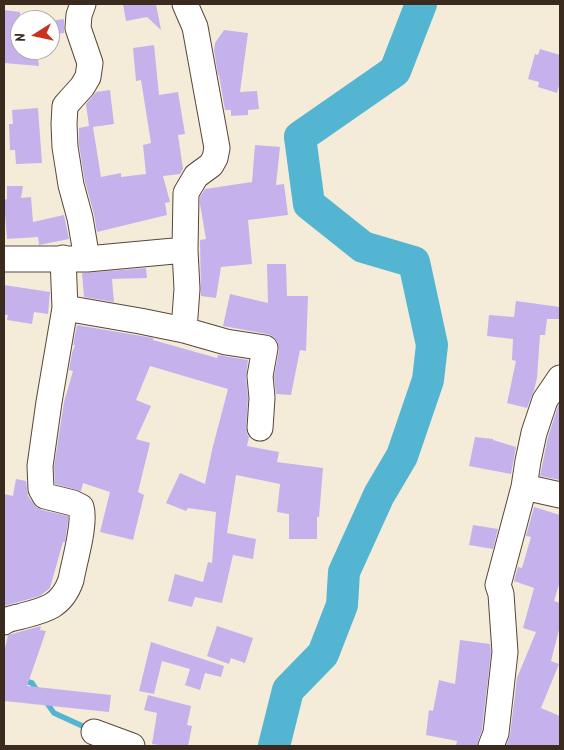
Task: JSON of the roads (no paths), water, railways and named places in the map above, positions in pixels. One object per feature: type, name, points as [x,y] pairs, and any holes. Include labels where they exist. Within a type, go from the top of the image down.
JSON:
[{"type":"street","points":[[4,622],[8,619],[22,617],[46,609],[59,601],[70,580],[83,514],[81,507],[73,503],[44,496],[41,489],[40,466],[49,402],[75,259],[80,218],[71,185],[65,147],[64,124],[65,106],[82,87],[88,77],[90,63],[78,28],[79,15],[83,4]]},
{"type":"street","points":[[184,330],[187,289],[185,250],[186,193],[196,176],[211,165],[217,148],[195,27],[185,4]]},
{"type":"street","points":[[4,259],[75,259],[185,250]]},
{"type":"street","points":[[65,308],[140,321],[184,330],[226,342],[265,348],[260,376],[262,398],[260,428]]},
{"type":"street","points":[[492,746],[496,733],[505,652],[501,594],[498,584],[524,487],[534,433],[545,400],[560,378]]},
{"type":"street","points":[[524,487],[560,495]]},
{"type":"street","points":[[94,732],[132,746]]},
{"type":"waterway","points":[[274,746],[288,690],[323,654],[342,605],[344,572],[379,495],[402,456],[428,380],[432,345],[414,262],[363,247],[309,204],[300,137],[395,71],[421,4]]},
{"type":"waterway","points":[[22,680],[32,683],[38,692]]},
{"type":"waterway","points":[[44,699],[54,713],[89,729]]}]
